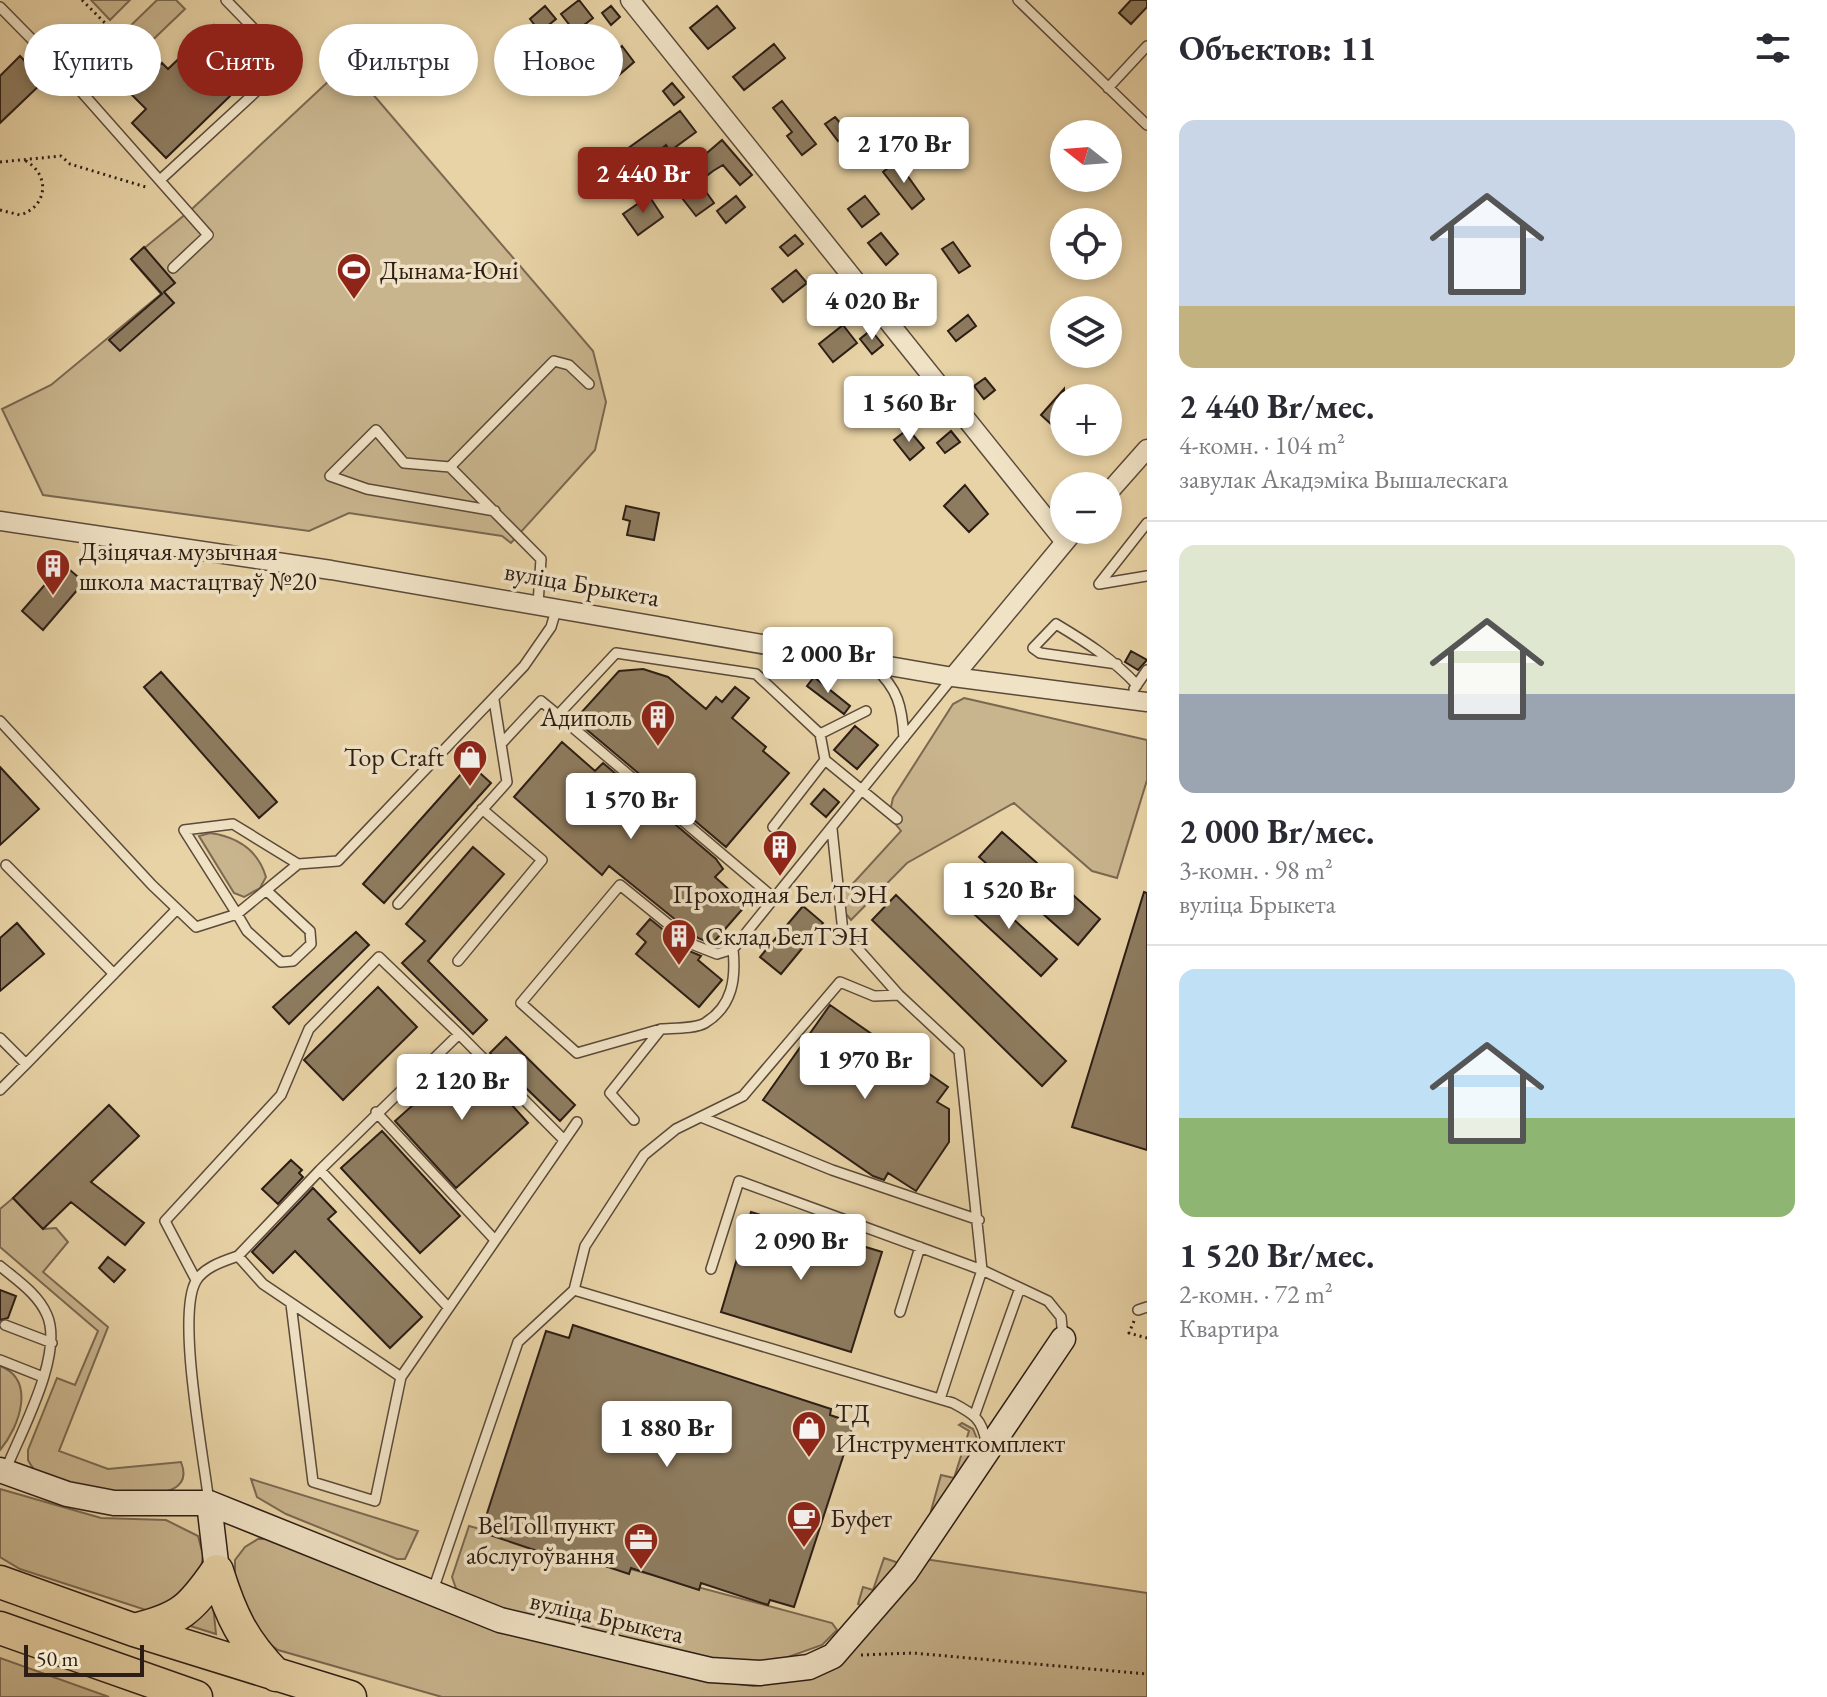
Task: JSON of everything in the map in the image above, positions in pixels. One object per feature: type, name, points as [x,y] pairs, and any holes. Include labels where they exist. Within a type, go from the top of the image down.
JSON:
[{"type":"highway","points":[[134,1630],[168,1622],[191,1608],[217,1571]]},
{"type":"highway","points":[[217,1571],[231,1618],[253,1651],[279,1677]]},
{"type":"highway","points":[[0,1582],[134,1630],[350,1697]]},
{"type":"highway","points":[[0,1628],[196,1697]]},
{"type":"street","points":[[630,0],[1050,512]]},
{"type":"street","points":[[1122,477],[1147,449]]},
{"type":"street","name":"вуліца Брыкета","points":[[3,519],[547,606],[953,677],[1132,692],[1147,702]]},
{"type":"street","points":[[953,677],[1063,544]]},
{"type":"street","points":[[833,1656],[905,1573],[1063,1339]]},
{"type":"street","name":"вуліца Брыкета","points":[[2,1471],[67,1494],[114,1503],[209,1503],[500,1620],[710,1670],[760,1673],[809,1667],[833,1656]]},
{"type":"street","points":[[209,1503],[217,1571]]},
{"type":"lane","points":[[160,180],[287,63],[226,0]]},
{"type":"lane","points":[[1018,0],[1147,125]]},
{"type":"lane","points":[[0,7],[24,31]]},
{"type":"lane","points":[[1108,88],[1147,46]]},
{"type":"lane","points":[[85,96],[208,235],[173,268]]},
{"type":"lane","points":[[450,467],[554,361],[569,365],[589,384]]},
{"type":"lane","points":[[0,721],[196,927],[237,914],[298,864],[338,861],[494,700],[524,666],[551,627],[541,559],[495,511],[450,467],[404,463],[376,430],[330,476],[367,489],[495,511]]},
{"type":"lane","points":[[1147,523],[1099,584],[1147,576]]},
{"type":"lane","points":[[1117,664],[1040,653],[1033,648],[1056,624],[1117,664],[1132,692],[1147,670]]},
{"type":"lane","points":[[558,715],[616,653],[756,674],[820,734],[825,760],[897,819]]},
{"type":"lane","points":[[869,662],[893,686],[901,701],[904,738]]},
{"type":"lane","points":[[733,949],[736,978],[724,1005],[704,1025],[661,1029],[577,1053],[521,1003],[620,885],[694,945],[717,954],[733,949],[953,677]]},
{"type":"lane","points":[[398,904],[507,782],[494,700]]},
{"type":"lane","points":[[501,744],[541,701],[775,899]]},
{"type":"lane","points":[[820,734],[866,711]]},
{"type":"lane","points":[[773,827],[825,760]]},
{"type":"lane","points":[[458,961],[542,860],[482,809]]},
{"type":"lane","points":[[266,890],[310,931],[311,944],[293,961],[281,962],[247,931],[184,830],[233,824],[298,864]]},
{"type":"lane","points":[[832,829],[843,932],[899,995],[959,1051],[982,1270],[940,1399]]},
{"type":"lane","points":[[6,865],[114,974]]},
{"type":"lane","points":[[0,1090],[177,909]]},
{"type":"lane","points":[[196,1280],[165,1221],[281,1095],[309,1029],[379,957],[564,1140]]},
{"type":"lane","points":[[432,1595],[518,1342],[574,1290],[585,1246],[644,1155],[676,1129],[743,1096],[840,982],[874,996],[899,995]]},
{"type":"lane","points":[[634,1120],[610,1093],[661,1029]]},
{"type":"lane","points":[[209,1503],[187,1317],[196,1280],[216,1264],[238,1256],[376,1112],[459,1034]]},
{"type":"lane","points":[[0,1038],[26,1064]]},
{"type":"lane","points":[[376,1112],[494,1239]]},
{"type":"lane","points":[[701,1117],[832,1170],[979,1220]]},
{"type":"lane","points":[[291,1304],[313,1482],[375,1501],[401,1377],[577,1122]]},
{"type":"lane","points":[[320,1170],[448,1307]]},
{"type":"lane","points":[[711,1269],[739,1181],[982,1270],[1048,1301],[1061,1317],[1063,1339]]},
{"type":"lane","points":[[900,1312],[920,1247]]},
{"type":"lane","points":[[238,1256],[263,1284],[401,1377]]},
{"type":"lane","points":[[0,1266],[32,1292],[48,1317],[52,1343],[43,1377],[2,1471]]},
{"type":"lane","points":[[975,1414],[1020,1288]]},
{"type":"lane","points":[[574,1290],[940,1399],[975,1414],[982,1422],[988,1449]]},
{"type":"lane","points":[[5,1325],[52,1343]]},
{"type":"lane","points":[[0,1360],[43,1377]]},
{"type":"path","points":[[82,0],[105,24]]},
{"type":"path","points":[[2,162],[61,156],[70,164],[139,184],[180,204]]},
{"type":"path","points":[[0,210],[9,215],[26,213],[42,196],[41,176],[34,166],[22,160]]},
{"type":"path","points":[[1143,1309],[1129,1333],[1147,1338]]},
{"type":"path","points":[[833,1656],[913,1653],[1147,1674]]},
{"type":"shaded area","points":[[91,0],[130,0],[110,20]]},
{"type":"shaded area","points":[[157,0],[176,0],[185,9],[161,32],[161,24],[132,24]]},
{"type":"shaded area","name":"Дынама-Юні","points":[[319,90],[319,96],[374,96],[593,351],[606,402],[595,450],[511,543],[502,536],[349,513],[309,531],[43,495],[2,409],[51,385],[161,294],[131,259],[193,208]]},
{"type":"shaded area","points":[[964,698],[1147,740],[1147,780],[1117,878],[1092,871],[1014,803],[907,863],[851,920],[836,902],[901,831],[889,816],[893,798],[953,704]]},
{"type":"shaded area","points":[[210,833],[238,842],[252,852],[266,877],[260,888],[244,897],[234,893],[199,836]]},
{"type":"shaded area","points":[[13,1198],[43,1229],[56,1228],[68,1242],[43,1272],[108,1327],[59,1451],[108,1469],[181,1462],[182,1479],[172,1489],[153,1494],[101,1490],[40,1474],[29,1462],[28,1450],[57,1378],[75,1385],[98,1331],[0,1247],[0,1209]]},
{"type":"shaded area","points":[[0,1366],[18,1382],[21,1404],[14,1429],[0,1450]]},
{"type":"shaded area","points":[[962,1423],[973,1429],[981,1449],[938,1513],[931,1511],[941,1475],[954,1478],[969,1431],[959,1425]]},
{"type":"shaded area","points":[[251,1479],[418,1531],[405,1559],[397,1559],[286,1514],[257,1497]]},
{"type":"shaded area","points":[[0,1489],[101,1518],[166,1520],[198,1536],[203,1555],[200,1576],[181,1601],[152,1612],[20,1569],[0,1557]]},
{"type":"shaded area","points":[[469,1526],[832,1623],[837,1630],[822,1645],[760,1667],[703,1662],[535,1622],[457,1591],[452,1577]]},
{"type":"shaded area","points":[[258,1539],[276,1539],[696,1678],[753,1686],[794,1680],[925,1559],[1147,1593],[1147,1697],[442,1697],[278,1650],[253,1632],[235,1580],[235,1560],[245,1547]]},
{"type":"shaded area","points":[[884,1558],[899,1563],[864,1607],[858,1604],[863,1587],[873,1590]]},
{"type":"shaded area","points":[[212,1595],[216,1634],[184,1624]]},
{"type":"shaded area","points":[[0,1658],[109,1697],[0,1697]]},
{"type":"building","points":[[579,0],[593,18],[585,24],[569,24],[561,14]]},
{"type":"building","points":[[1131,0],[1147,0],[1147,7],[1131,24],[1119,13]]},
{"type":"building","points":[[545,6],[556,19],[550,24],[534,24],[530,19]]},
{"type":"building","points":[[611,6],[620,17],[610,24],[602,13]]},
{"type":"building","points":[[717,6],[735,28],[708,49],[690,28]]},
{"type":"building","points":[[774,44],[785,58],[744,90],[733,77]]},
{"type":"building","points":[[623,47],[634,62],[623,72]]},
{"type":"building","points":[[20,56],[24,60],[24,96],[28,96],[0,123],[0,76]]},
{"type":"building","points":[[177,60],[177,96],[230,96],[166,158],[132,123],[146,109],[133,96],[161,96],[161,64],[168,69]]},
{"type":"building","points":[[672,83],[684,97],[674,105],[663,91]]},
{"type":"building","points":[[782,101],[816,144],[802,155],[787,136],[792,132],[773,108]]},
{"type":"building","points":[[680,111],[696,132],[670,151],[666,145],[640,166],[627,149]]},
{"type":"building","points":[[835,117],[849,133],[838,141],[825,124]]},
{"type":"building","points":[[722,140],[752,175],[740,185],[723,165],[713,171],[699,182],[714,203],[696,216],[671,184]]},
{"type":"building","points":[[897,161],[924,199],[912,209],[883,172]]},
{"type":"building","points":[[649,196],[663,217],[638,235],[623,214]]},
{"type":"building","points":[[736,196],[745,207],[726,223],[717,211]]},
{"type":"building","points":[[865,196],[879,214],[862,227],[848,209]]},
{"type":"building","points":[[881,233],[898,254],[886,265],[868,243]]},
{"type":"building","points":[[795,235],[803,244],[788,256],[780,247]]},
{"type":"building","points":[[953,242],[970,266],[959,273],[942,249]]},
{"type":"building","points":[[144,247],[175,283],[164,292],[174,303],[120,351],[109,340],[162,294],[131,259]]},
{"type":"building","points":[[796,270],[807,283],[783,302],[772,289]]},
{"type":"building","points":[[968,315],[976,326],[956,341],[948,331]]},
{"type":"building","points":[[843,325],[857,343],[833,362],[819,344]]},
{"type":"building","points":[[871,330],[883,345],[872,354],[860,339]]},
{"type":"building","points":[[985,378],[995,390],[984,399],[974,386]]},
{"type":"building","points":[[879,385],[887,394],[873,405],[866,396]]},
{"type":"building","points":[[1050,405],[1050,423],[1041,415]]},
{"type":"building","points":[[908,429],[924,448],[910,460],[894,440]]},
{"type":"building","points":[[951,431],[960,442],[945,453],[937,443]]},
{"type":"building","points":[[965,485],[988,514],[969,532],[944,506]]},
{"type":"building","points":[[626,506],[659,513],[654,540],[627,535],[630,521],[623,519]]},
{"type":"building","name":"Дзіцячая музычная школа мастацтваў №20","points":[[63,564],[84,582],[43,630],[22,611]]},
{"type":"building","points":[[1131,651],[1147,660],[1138,670],[1125,662]]},
{"type":"building","points":[[643,669],[668,677],[706,709],[716,697],[722,702],[735,687],[749,698],[732,718],[766,747],[763,751],[789,773],[726,847],[580,724],[579,715],[619,671]]},
{"type":"building","points":[[161,672],[277,802],[259,818],[144,687]]},
{"type":"building","points":[[814,677],[850,706],[844,714],[807,686]]},
{"type":"building","points":[[855,726],[878,745],[857,769],[834,750]]},
{"type":"building","points":[[562,742],[595,771],[603,763],[716,859],[723,869],[715,877],[746,905],[712,944],[698,938],[609,866],[602,875],[514,797]]},
{"type":"building","points":[[470,764],[491,783],[384,903],[363,884]]},
{"type":"building","points":[[0,767],[39,809],[0,845]]},
{"type":"building","points":[[824,789],[839,802],[826,817],[811,804]]},
{"type":"building","points":[[1002,832],[1100,919],[1078,945],[979,857]]},
{"type":"building","points":[[473,847],[504,874],[428,961],[487,1020],[473,1034],[402,963],[425,941],[406,924]]},
{"type":"building","points":[[976,885],[1057,959],[1041,976],[961,902]]},
{"type":"building","points":[[1144,892],[1147,893],[1147,1150],[1072,1127]]},
{"type":"building","points":[[896,895],[1066,1061],[1042,1086],[872,920]]},
{"type":"building","points":[[803,906],[823,923],[781,974],[760,957]]},
{"type":"building","name":"Склад БелТЭН","points":[[650,919],[689,951],[701,956],[698,960],[722,980],[699,1007],[636,954],[646,942],[637,934]]},
{"type":"building","points":[[17,923],[44,954],[0,991],[0,938]]},
{"type":"building","points":[[356,932],[369,945],[289,1024],[273,1007]]},
{"type":"building","points":[[378,987],[417,1027],[343,1100],[304,1060]]},
{"type":"building","points":[[830,1005],[948,1087],[937,1102],[949,1109],[949,1142],[916,1191],[888,1173],[884,1180],[873,1176],[763,1100]]},
{"type":"building","points":[[506,1037],[575,1105],[560,1121],[490,1053]]},
{"type":"building","points":[[468,1056],[528,1123],[456,1188],[395,1121]]},
{"type":"building","points":[[109,1105],[139,1136],[91,1182],[144,1223],[125,1245],[71,1202],[43,1229],[13,1198]]},
{"type":"building","points":[[382,1131],[460,1216],[420,1253],[341,1168]]},
{"type":"building","points":[[291,1160],[302,1170],[299,1173],[303,1177],[278,1204],[262,1189]]},
{"type":"building","points":[[313,1188],[336,1212],[328,1219],[422,1317],[390,1348],[295,1251],[273,1273],[252,1252]]},
{"type":"building","points":[[751,1212],[882,1252],[851,1352],[721,1312]]},
{"type":"building","points":[[108,1257],[125,1270],[114,1282],[99,1268]]},
{"type":"building","points":[[0,1290],[16,1296],[8,1318],[0,1320]]},
{"type":"building","points":[[573,1325],[831,1409],[830,1415],[854,1423],[794,1607],[770,1600],[768,1605],[701,1583],[699,1590],[631,1568],[629,1574],[560,1551],[558,1558],[481,1532],[546,1331],[569,1338]]},
{"type":"place","name":"Дынама-Юні","points":[[354,301]]},
{"type":"place","name":"Дзіцячая музычная школа мастацтваў №20","points":[[53,597]]},
{"type":"place","name":"Адиполь","points":[[658,748]]},
{"type":"place","name":"Top Craft","points":[[470,788]]},
{"type":"place","name":"Проходная БелТЭН","points":[[780,878]]},
{"type":"place","name":"Склад БелТЭН","points":[[679,967]]},
{"type":"place","name":"ТД Инструменткомплект","points":[[809,1459]]},
{"type":"place","name":"Буфет","points":[[804,1549]]},
{"type":"place","name":"BelToll пункт абслугоўвання","points":[[641,1571]]}]
